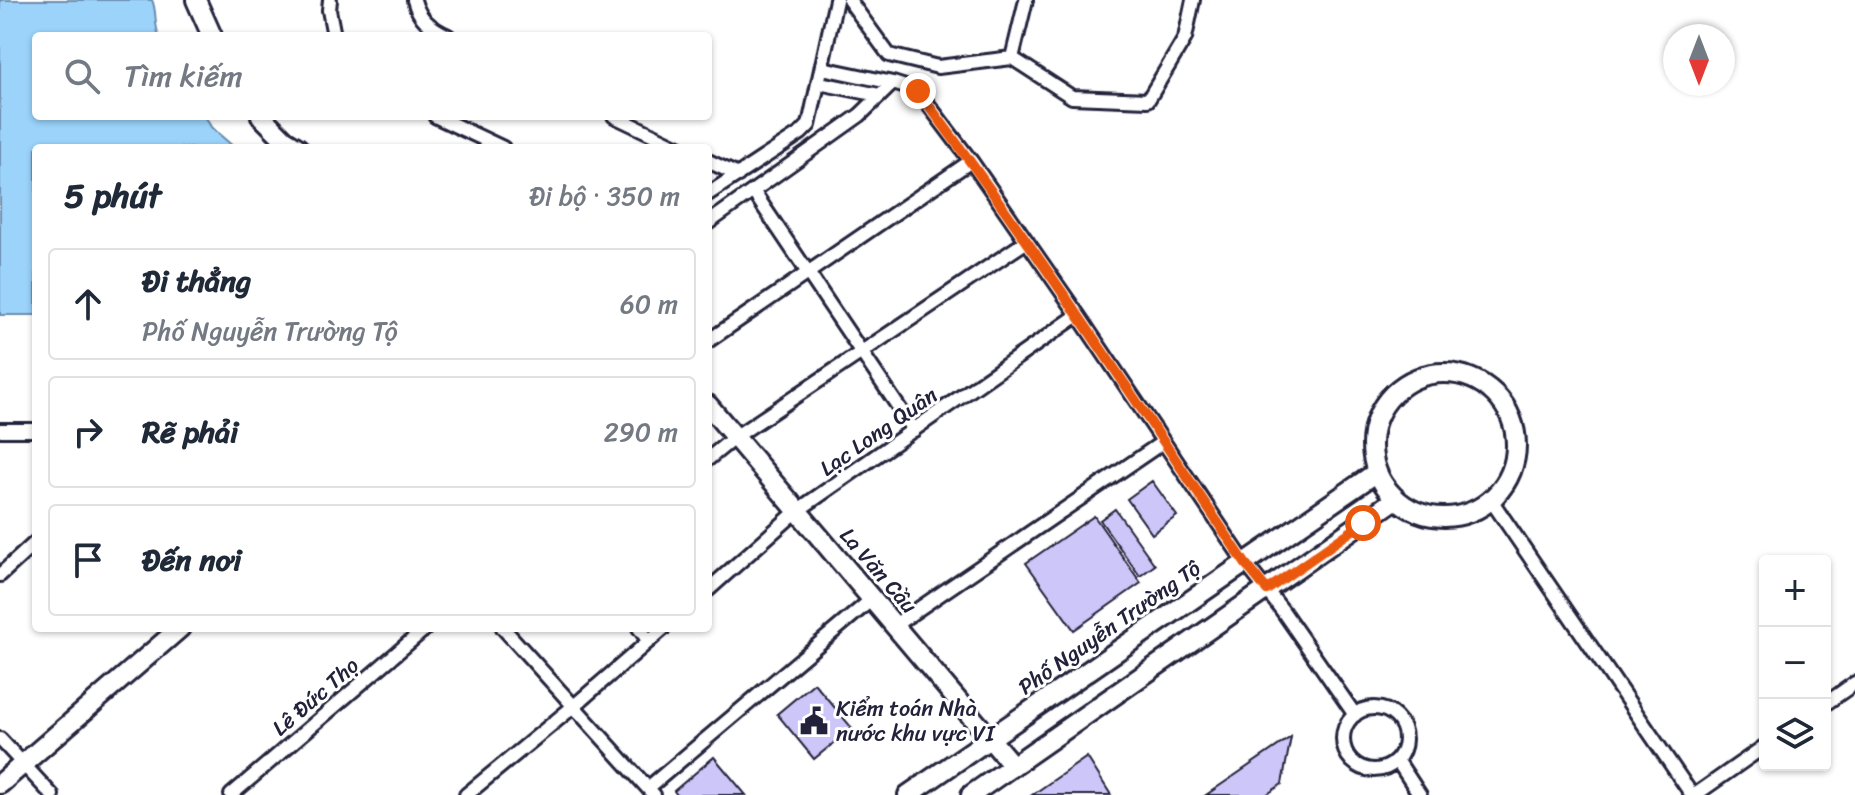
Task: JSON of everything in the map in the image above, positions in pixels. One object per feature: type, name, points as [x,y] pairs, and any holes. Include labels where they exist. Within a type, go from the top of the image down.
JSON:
[{"type":"street","points":[[196,0],[210,32]]},
{"type":"street","points":[[330,0],[333,32]]},
{"type":"street","points":[[414,0],[424,21],[442,32]]},
{"type":"street","points":[[712,191],[809,125],[836,0]]},
{"type":"street","points":[[849,0],[889,55],[938,67],[1012,58],[1072,97],[1148,100],[1185,38],[1193,0]]},
{"type":"street","points":[[1012,58],[1026,0]]},
{"type":"street","points":[[822,68],[918,91],[971,161],[1245,563],[1355,715]]},
{"type":"street","points":[[819,83],[879,95]]},
{"type":"street","points":[[712,220],[860,115],[893,83]]},
{"type":"street","points":[[265,120],[292,144]]},
{"type":"street","points":[[444,120],[494,144]]},
{"type":"street","points":[[622,120],[673,144]]},
{"type":"street","points":[[712,338],[971,161]]},
{"type":"street","points":[[712,163],[738,175]]},
{"type":"street","points":[[753,191],[914,430]]},
{"type":"street","points":[[712,456],[735,437],[1027,241]]},
{"type":"street","name":"Lạc Long Quân","points":[[712,586],[797,511],[1078,315]]},
{"type":"street","points":[[1425,375],[1462,375],[1474,378],[1494,392],[1509,411],[1517,434],[1516,459],[1507,482],[1491,500],[1474,511],[1443,517],[1413,510],[1396,499],[1377,472],[1372,448],[1375,424],[1386,402],[1403,385],[1425,375]]},
{"type":"street","name":"La Văn Cầu","points":[[712,410],[1013,766]]},
{"type":"street","points":[[0,430],[32,430]]},
{"type":"street","points":[[895,625],[1163,442]]},
{"type":"street","name":"Phố Nguyễn Trường Tộ","points":[[908,795],[1377,472]]},
{"type":"street","points":[[971,795],[1396,499]]},
{"type":"street","points":[[1491,500],[1693,795],[1759,750]]},
{"type":"street","points":[[0,575],[32,546]]},
{"type":"street","points":[[508,632],[651,792],[872,599]]},
{"type":"street","points":[[0,784],[175,632]]},
{"type":"street","name":"Lê Đức Thọ","points":[[231,795],[421,632]]},
{"type":"street","points":[[642,632],[649,641]]},
{"type":"street","points":[[466,795],[659,632]]},
{"type":"street","points":[[1831,700],[1855,683]]},
{"type":"street","points":[[1371,708],[1384,710],[1402,725],[1405,745],[1389,767],[1364,769],[1351,760],[1345,751],[1345,729],[1355,715],[1371,708]]},
{"type":"street","points":[[0,739],[52,795]]},
{"type":"street","points":[[1397,760],[1420,795]]},
{"type":"water","points":[[0,0],[152,0],[158,32],[32,32],[32,120],[207,120],[230,144],[32,144],[32,315],[0,315]]},
{"type":"building","points":[[1152,481],[1177,516],[1152,534],[1127,499]]},
{"type":"building","points":[[1115,509],[1155,565],[1140,576],[1100,520]]},
{"type":"building","points":[[1094,516],[1141,583],[1074,630],[1026,563]]},
{"type":"building","name":"Kiểm toán Nhà nước khu vực VI","points":[[814,683],[852,728],[814,759],[777,714]]},
{"type":"building","points":[[1291,737],[1282,784],[1266,795],[1206,795]]},
{"type":"building","points":[[714,757],[746,795],[677,795],[674,791]]},
{"type":"building","points":[[1087,757],[1111,795],[1032,795]]},
{"type":"place","name":"Kiểm toán Nhà nước khu vực VI","points":[[814,721]]},
{"type":"route","points":[[918,91],[971,161],[1245,563],[1267,590],[1363,523]]}]
